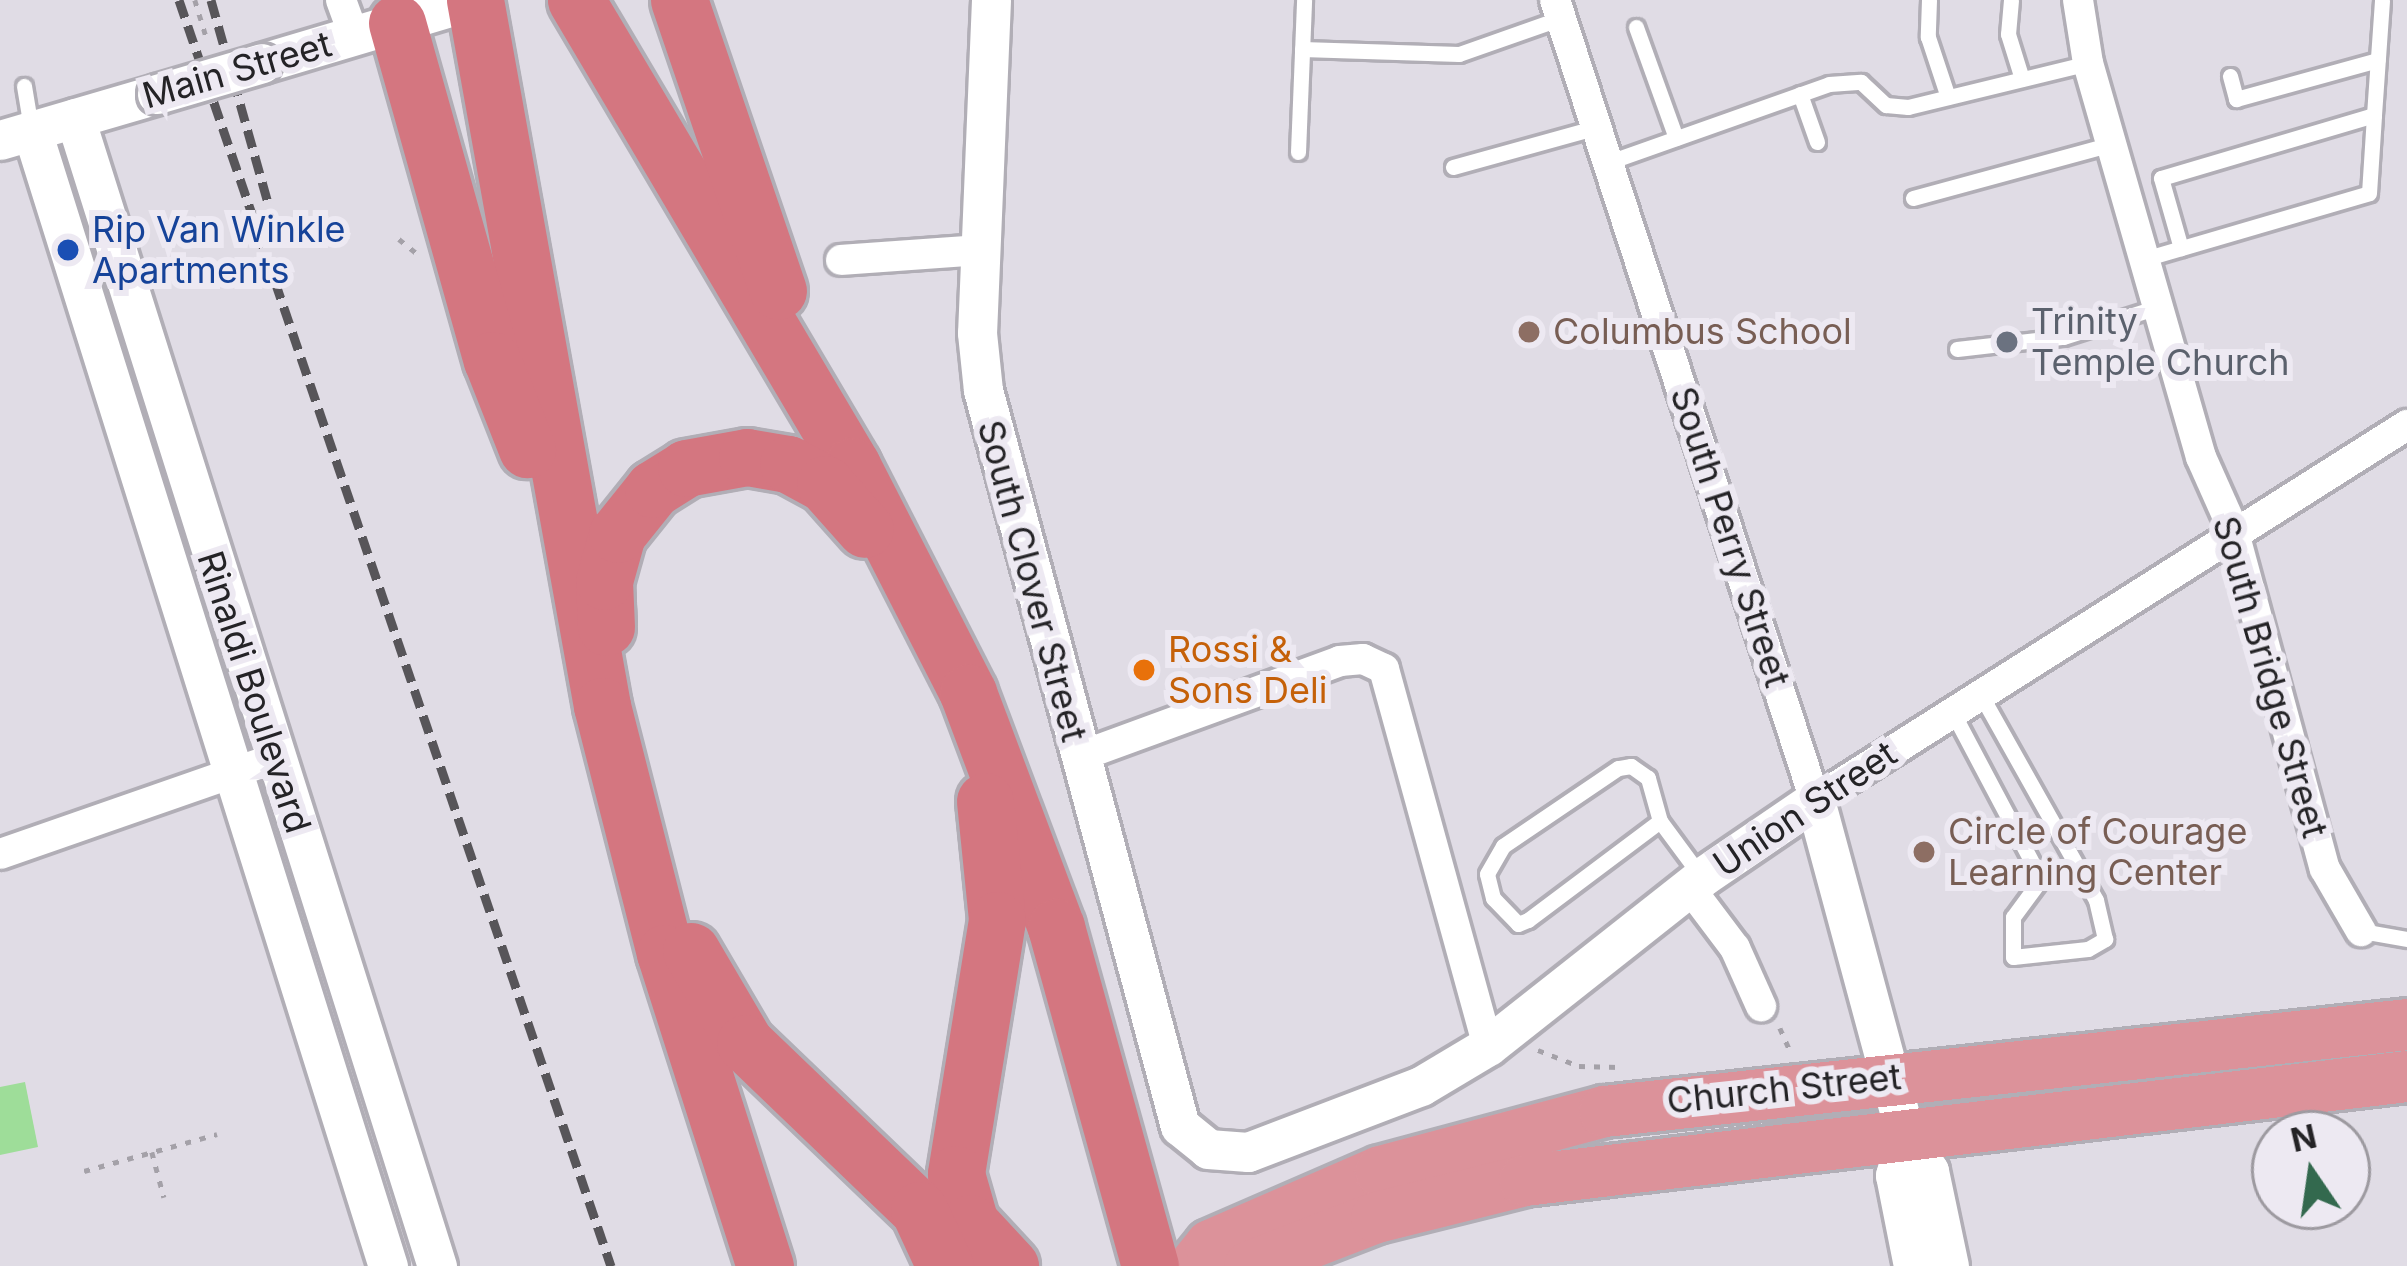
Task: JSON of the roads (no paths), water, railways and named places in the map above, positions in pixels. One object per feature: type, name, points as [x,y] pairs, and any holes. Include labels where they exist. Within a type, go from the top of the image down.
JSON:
[{"type":"highway","points":[[474,0],[580,604],[618,771],[665,953],[765,1266]]},
{"type":"highway","points":[[576,0],[852,466],[940,632],[1041,879],[1150,1266]]},
{"type":"highway","points":[[679,0],[770,270],[852,466]]},
{"type":"highway","points":[[364,20],[580,604]]},
{"type":"highway","points":[[945,1266],[919,1210],[794,1097],[730,1024],[697,964],[618,771],[606,567],[639,503],[686,468],[747,457],[808,472],[842,500],[940,632],[990,822],[998,900],[956,1174],[970,1223],[1010,1266]]},
{"type":"highway","name":"Church Street","points":[[1193,1266],[1210,1245],[1315,1198],[1513,1130],[1694,1097],[2407,1024]]},
{"type":"highway","name":"Church Street","points":[[1249,1266],[1472,1190],[1629,1165],[1906,1137],[2407,1076]]},
{"type":"street","name":"Main Street","points":[[16,135],[262,63],[364,20],[474,0]]},
{"type":"street","name":"South Clover Street","points":[[991,0],[980,250],[982,390],[1170,1104],[1197,1142]]},
{"type":"street","name":"South Bridge Street","points":[[2078,0],[2088,63],[2201,457],[2233,529],[2325,869],[2361,931]]},
{"type":"street","name":"South Perry Street","points":[[1558,9],[1815,800]]},
{"type":"street","name":"Rinaldi Boulevard","points":[[75,118],[437,1266]]},
{"type":"street","name":"Rinaldi Boulevard","points":[[16,135],[232,772],[388,1266]]},
{"type":"street","points":[[841,260],[980,250]]},
{"type":"street","name":"Union Street","points":[[1197,1142],[1234,1154],[1300,1136],[1393,1100],[1507,1042],[1695,882],[2233,529],[2407,425]]},
{"type":"street","points":[[1078,757],[1340,661],[1375,662],[1397,692],[1507,1042]]},
{"type":"street","points":[[0,854],[274,758]]},
{"type":"street","points":[[1815,800],[1906,1137],[1929,1171],[1948,1266]]},
{"type":"street","points":[[1695,882],[1769,1015]]},
{"type":"street","points":[[1906,1137],[1895,1174],[1913,1266]]},
{"type":"lane","points":[[1298,152],[1304,0]]},
{"type":"lane","points":[[1929,0],[1928,37],[1948,98]]},
{"type":"lane","points":[[2011,0],[2008,34],[2022,80]]},
{"type":"lane","points":[[2144,259],[2369,193],[2382,0]]},
{"type":"lane","points":[[1302,49],[1459,54],[1558,9]]},
{"type":"lane","points":[[1636,27],[1676,138]]},
{"type":"lane","points":[[2230,76],[2236,99],[2378,61]]},
{"type":"lane","points":[[1609,162],[1852,80],[1893,107],[2088,63]]},
{"type":"lane","points":[[16,135],[23,86]]},
{"type":"lane","points":[[1800,94],[1817,142]]},
{"type":"lane","points":[[2181,248],[2161,178],[2374,116]]},
{"type":"lane","points":[[1454,167],[1598,127]]},
{"type":"lane","points":[[1913,198],[2112,144]]},
{"type":"lane","points":[[1957,349],[2062,337],[2158,307]]},
{"type":"lane","points":[[1952,711],[2042,879],[2013,917],[2013,957],[2088,950],[2105,939],[2096,900],[1980,693]]},
{"type":"lane","points":[[1660,821],[1518,925],[1493,898],[1487,874],[1503,846],[1618,768],[1631,766],[1648,778],[1660,821],[1695,882]]},
{"type":"lane","points":[[2361,931],[2407,939]]},
{"type":"railway","points":[[179,0],[611,1266]]},
{"type":"railway","points":[[211,0],[268,203]]},
{"type":"place","name":"Rip Van Winkle Apartments","points":[[68,250]]},
{"type":"place","name":"Columbus School","points":[[1529,332]]},
{"type":"place","name":"Trinity Temple Church","points":[[2007,342]]},
{"type":"place","name":"Rossi & Sons Deli","points":[[1144,670]]},
{"type":"place","name":"Circle of Courage Learning Center","points":[[1924,852]]}]
